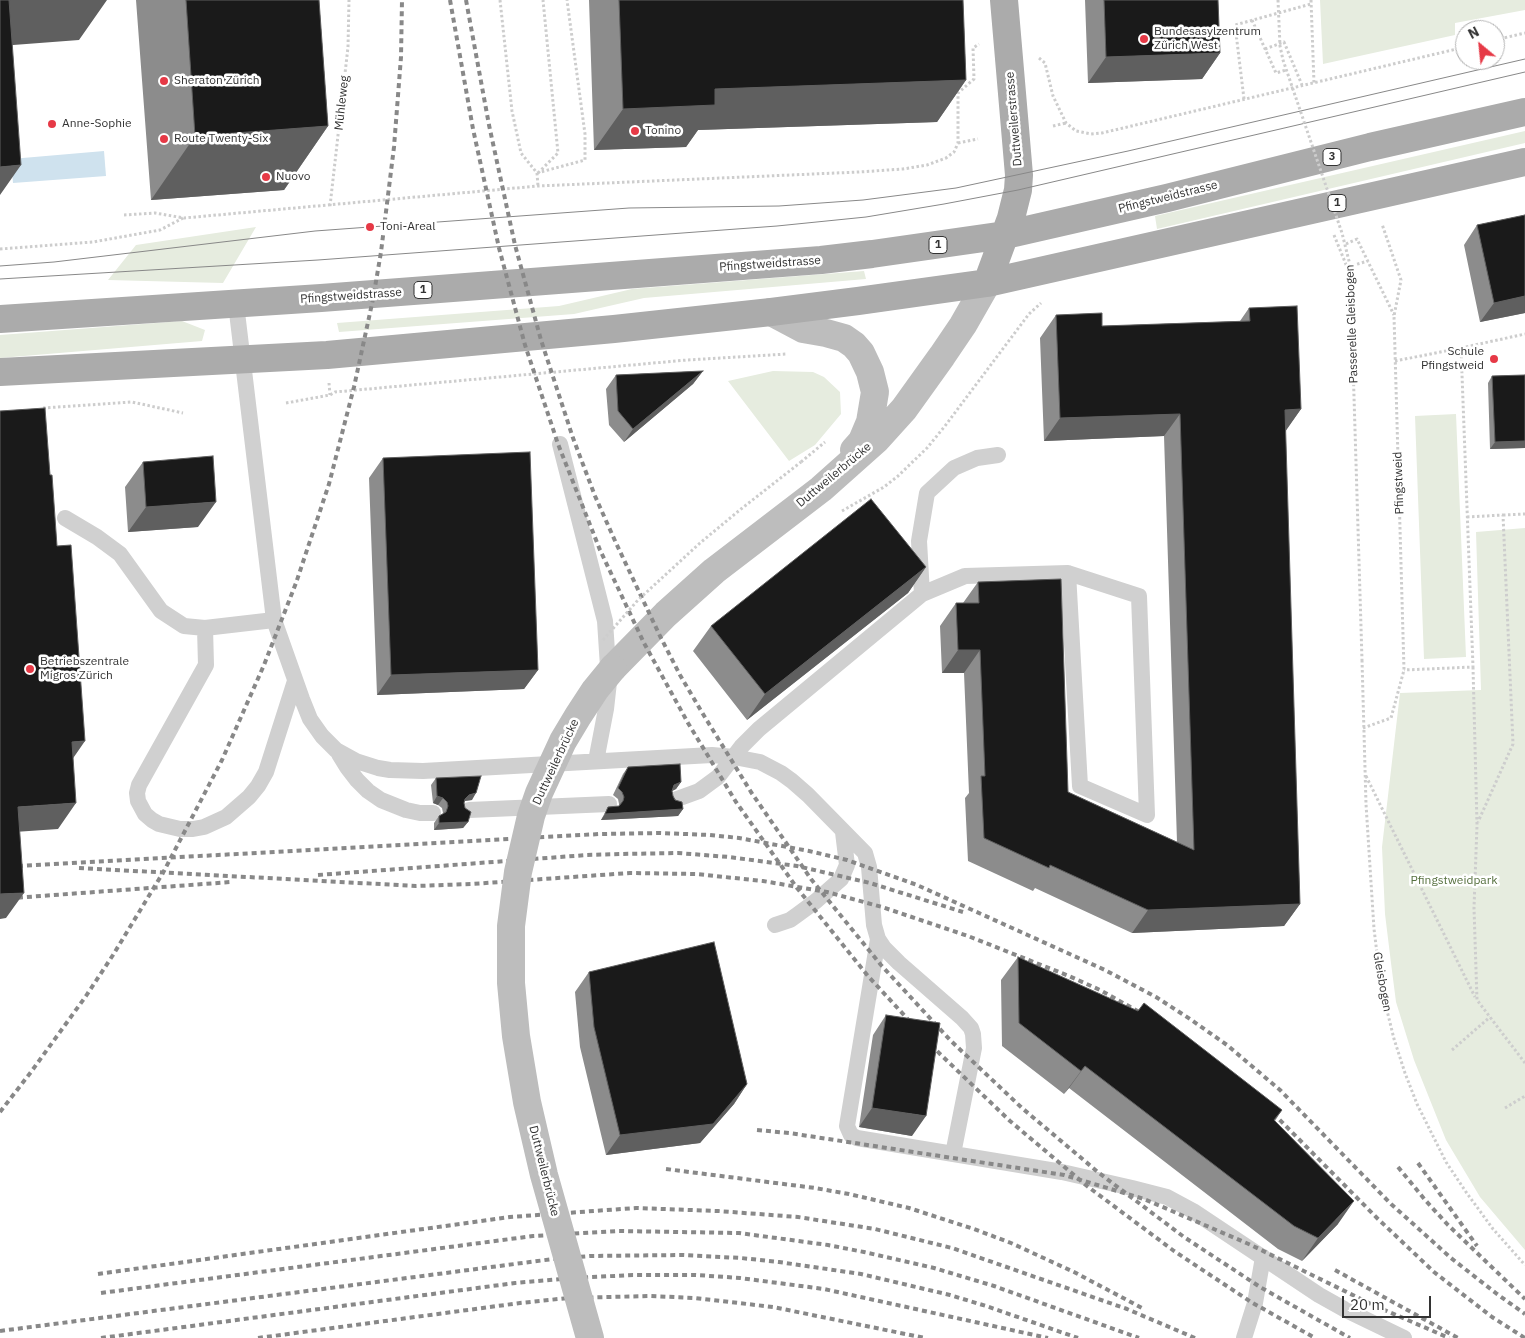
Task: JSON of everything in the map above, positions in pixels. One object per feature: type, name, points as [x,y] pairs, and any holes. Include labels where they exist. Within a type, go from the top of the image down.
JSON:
[{"type":"main road","name":"Duttweilerstrasse","points":[[987,283],[1015,203],[1019,176],[1004,0]]},
{"type":"main road","name":"Pfingstweidstrasse","points":[[0,319],[236,304],[821,260],[1005,235],[1167,198],[1362,149],[1525,112]]},
{"type":"main road","name":"1","points":[[0,372],[336,354],[614,330],[771,312],[987,283],[1525,162]]},
{"type":"street","name":"Duttweilerbrücke","points":[[590,1338],[540,1157],[527,1102],[516,1036],[511,982],[511,926],[518,872],[531,816],[539,793],[563,741],[594,690],[613,668],[666,614],[714,571],[821,489],[876,440],[904,409],[963,325],[987,283]]},
{"type":"street","points":[[771,312],[803,329],[844,338],[861,353],[870,372],[875,392],[870,422],[862,441],[821,489]]},
{"type":"lane","points":[[236,304],[274,620],[306,709],[316,728],[328,743],[336,750],[356,761],[367,765],[401,771],[712,755],[760,762],[781,773],[808,795],[862,849],[868,862],[873,918],[878,939],[894,958],[967,1022],[974,1034],[974,1048],[953,1154]]},
{"type":"lane","points":[[560,444],[605,621],[609,682],[596,761]]},
{"type":"lane","points":[[922,594],[919,541],[927,493],[954,468],[977,458],[998,455]]},
{"type":"lane","points":[[65,518],[97,537],[120,554],[161,611],[184,626],[205,628],[274,620]]},
{"type":"lane","points":[[677,799],[708,785],[722,773],[759,729],[922,594],[965,576],[1068,573],[1139,596],[1147,815],[1080,786],[1068,573]]},
{"type":"lane","points":[[205,628],[206,665],[139,785],[138,801],[145,814],[152,820],[180,829],[204,827],[226,817],[249,798],[266,772],[295,681]]},
{"type":"lane","points":[[336,750],[357,780],[381,800],[406,810],[433,813]]},
{"type":"lane","points":[[469,810],[609,804]]},
{"type":"lane","points":[[775,925],[790,920],[841,879],[847,865],[843,832]]},
{"type":"lane","points":[[878,939],[847,1126],[851,1136],[1062,1172],[1166,1197],[1193,1211],[1319,1295],[1404,1338]]},
{"type":"lane","points":[[1244,1338],[1256,1303],[1263,1257]]},
{"type":"path","name":"Mühleweg","points":[[330,206],[348,47],[348,0]]},
{"type":"path","points":[[500,0],[512,111],[521,153],[537,173],[538,186]]},
{"type":"path","points":[[537,173],[558,153],[543,0]]},
{"type":"path","points":[[537,173],[585,160],[585,134],[567,0]]},
{"type":"path","name":"Passerelle Gleisbogen","points":[[1278,0],[1280,46],[1286,70],[1346,244],[1351,278],[1362,660]]},
{"type":"path","points":[[1244,99],[1235,25],[1311,2],[1314,83]]},
{"type":"path","points":[[1252,20],[1276,73],[1286,70]]},
{"type":"path","points":[[1505,38],[1525,33]]},
{"type":"path","points":[[1265,49],[1284,42],[1302,85]]},
{"type":"path","points":[[1045,63],[1053,96],[1066,123],[1071,128],[1082,133],[1091,134],[1102,133],[1455,49]]},
{"type":"path","points":[[124,216],[155,212],[184,218],[538,186],[903,169],[936,163],[954,152],[958,143],[958,93]]},
{"type":"path","points":[[1053,126],[1066,123]]},
{"type":"path","points":[[958,143],[978,139]]},
{"type":"path","points":[[0,250],[93,242],[160,230],[184,218]]},
{"type":"path","name":"Pfingstweid","points":[[1363,728],[1391,718],[1404,670],[1394,316],[1401,280],[1381,221]]},
{"type":"path","points":[[1332,230],[1348,267],[1368,261]]},
{"type":"path","points":[[1346,244],[1357,239],[1394,316]]},
{"type":"path","points":[[839,513],[884,487],[927,448],[946,426],[1029,314]]},
{"type":"path","points":[[1395,361],[1525,334]]},
{"type":"path","points":[[1461,348],[1477,825],[1474,908],[1477,1000]]},
{"type":"path","points":[[286,403],[345,391],[687,360],[789,354]]},
{"type":"path","points":[[38,409],[132,402],[183,413]]},
{"type":"path","points":[[601,643],[638,600],[665,574],[741,509],[827,440]]},
{"type":"path","points":[[1467,517],[1525,514]]},
{"type":"path","points":[[1477,825],[1513,744],[1503,515]]},
{"type":"path","name":"Gleisbogen","points":[[1362,660],[1363,728],[1371,895],[1377,959],[1387,1012],[1405,1073],[1417,1104],[1446,1162],[1493,1229],[1525,1265]]},
{"type":"path","points":[[1404,670],[1473,667]]},
{"type":"path","points":[[1365,774],[1477,1000],[1525,1063]]},
{"type":"path","points":[[1452,1050],[1490,1017]]},
{"type":"path","points":[[1505,1108],[1525,1096]]},
{"type":"green space","points":[[1320,0],[1525,0],[1525,10],[1471,20],[1455,20],[1455,35],[1323,64]]},
{"type":"green space","points":[[1525,131],[1525,143],[1157,229],[1155,216]]},
{"type":"green space","points":[[256,227],[223,283],[108,280],[136,245]]},
{"type":"green space","points":[[864,271],[866,279],[644,298],[574,314],[339,332],[337,323],[559,306],[632,289]]},
{"type":"green space","points":[[182,321],[205,330],[202,341],[0,358],[0,335]]},
{"type":"green space","points":[[773,371],[813,372],[824,377],[840,392],[841,414],[815,445],[789,461],[728,381]]},
{"type":"green space","points":[[1456,414],[1466,657],[1424,659],[1415,416]]},
{"type":"green space","name":"Pfingstweidpark","points":[[1525,528],[1525,1250],[1480,1197],[1446,1140],[1414,1060],[1396,1002],[1385,914],[1382,847],[1400,693],[1481,690],[1476,532]]},
{"type":"water","points":[[104,151],[106,176],[13,183],[11,159]]},
{"type":"building","points":[[0,0],[9,0],[21,165],[0,167]]},
{"type":"building","points":[[186,0],[319,0],[328,126],[195,136]]},
{"type":"building","points":[[619,0],[963,0],[966,80],[715,89],[715,105],[623,109]]},
{"type":"building","points":[[1104,0],[1218,0],[1220,53],[1106,57]]},
{"type":"building","points":[[1525,215],[1525,296],[1494,303],[1477,225]]},
{"type":"building","points":[[1297,306],[1301,409],[1285,410],[1300,904],[1148,910],[1050,865],[1049,868],[984,838],[981,776],[985,776],[980,650],[958,650],[956,603],[979,603],[978,582],[1061,579],[1068,792],[1194,850],[1180,414],[1060,418],[1056,315],[1102,313],[1102,326],[1250,321],[1249,308]]},
{"type":"building","points":[[703,371],[633,429],[618,411],[616,375]]},
{"type":"building","points":[[1525,375],[1525,441],[1495,442],[1492,376]]},
{"type":"building","points":[[45,408],[57,546],[71,545],[85,741],[72,742],[76,803],[18,807],[24,893],[0,894],[0,411]]},
{"type":"building","points":[[530,452],[538,670],[391,675],[383,458]]},
{"type":"building","points":[[213,456],[216,502],[146,507],[143,462]]},
{"type":"building","points":[[871,499],[926,567],[765,694],[711,626]]},
{"type":"building","points":[[680,764],[681,782],[674,785],[672,791],[675,800],[682,802],[683,809],[605,814],[608,807],[619,806],[623,801],[624,797],[618,788],[628,767]]},
{"type":"building","points":[[481,776],[476,793],[469,795],[465,799],[465,808],[471,812],[468,822],[439,823],[439,816],[446,812],[448,806],[443,798],[437,796],[436,778]]},
{"type":"building","points":[[714,942],[747,1084],[713,1124],[620,1135],[594,1027],[589,972]]},
{"type":"building","points":[[1018,957],[1138,1011],[1144,1003],[1282,1110],[1274,1120],[1354,1201],[1318,1238],[1294,1226],[1085,1066],[1081,1071],[1019,1023]]},
{"type":"building","points":[[886,1015],[940,1023],[926,1116],[872,1108]]},
{"type":"tram line","points":[[0,266],[54,262],[315,231],[629,208],[779,206],[863,200],[956,188],[1128,151],[1525,59]]},
{"type":"tram line","points":[[0,279],[318,260],[777,226],[866,217],[1018,190],[1525,72]]},
{"type":"railway","points":[[0,1112],[86,996],[164,871],[222,760],[264,665],[296,583],[329,484],[354,387],[373,299],[394,147],[401,57],[402,0]]},
{"type":"railway","points":[[450,0],[473,129],[499,248],[525,345],[558,444],[600,550],[644,643],[688,723],[736,802],[797,888],[868,976],[939,1053],[1010,1121],[1087,1186],[1174,1251],[1251,1302],[1315,1338]]},
{"type":"railway","points":[[466,0],[489,125],[515,245],[541,340],[573,438],[595,496],[660,636],[680,675],[751,792],[811,879],[881,965],[951,1041],[1022,1108],[1099,1173],[1184,1237],[1260,1287],[1350,1338]]},
{"type":"railway","points":[[0,867],[600,834],[660,833],[739,838],[847,860],[917,885],[1105,970],[1156,997],[1190,1019],[1227,1045],[1280,1090],[1391,1204],[1451,1258],[1525,1314]]},
{"type":"railway","points":[[318,875],[587,855],[678,853],[729,857],[797,866],[870,883],[963,912]]},
{"type":"railway","points":[[79,868],[416,886],[630,873],[696,874],[763,881],[827,892],[882,907],[968,936],[1069,976],[1100,990],[1150,1018]]},
{"type":"railway","points":[[0,899],[231,882]]},
{"type":"railway","points":[[1267,1107],[1377,1218],[1434,1272],[1492,1317],[1525,1338]]},
{"type":"railway","points":[[757,1130],[789,1133],[1064,1175],[1144,1199],[1251,1245],[1373,1305],[1449,1338]]},
{"type":"railway","points":[[1418,1163],[1477,1246]]},
{"type":"railway","points":[[1398,1167],[1448,1225],[1525,1299]]},
{"type":"railway","points":[[666,1169],[815,1188],[909,1208],[1011,1243],[1074,1272],[1142,1308]]},
{"type":"railway","points":[[98,1274],[510,1217],[636,1208],[718,1211],[798,1217],[875,1229],[952,1248],[1127,1309],[1195,1338]]},
{"type":"railway","points":[[101,1293],[533,1236],[619,1231],[739,1233],[828,1245],[934,1268],[994,1286],[1139,1338]]},
{"type":"railway","points":[[0,1331],[553,1259],[590,1256],[683,1255],[779,1262],[861,1274],[950,1295],[1078,1338]]},
{"type":"railway","points":[[1335,1270],[1458,1338]]},
{"type":"railway","points":[[101,1338],[515,1283],[633,1275],[696,1275],[740,1278],[824,1289],[1048,1338]]},
{"type":"railway","points":[[258,1338],[520,1303],[568,1298],[650,1296],[695,1298],[773,1307],[925,1338]]},
{"type":"place","name":"Bundesasylzentrum Zürich West","points":[[1144,39]]},
{"type":"place","name":"Sheraton Zürich","points":[[164,81]]},
{"type":"place","name":"Anne-Sophie","points":[[52,124]]},
{"type":"place","name":"Tonino","points":[[635,131]]},
{"type":"place","name":"Route Twenty-Six","points":[[164,139]]},
{"type":"place","name":"Nuovo","points":[[266,177]]},
{"type":"place","name":"Toni-Areal","points":[[370,227]]},
{"type":"place","name":"Schule Pfingstweid","points":[[1494,359]]},
{"type":"place","name":"Betriebszentrale Migros Zürich","points":[[30,669]]}]
